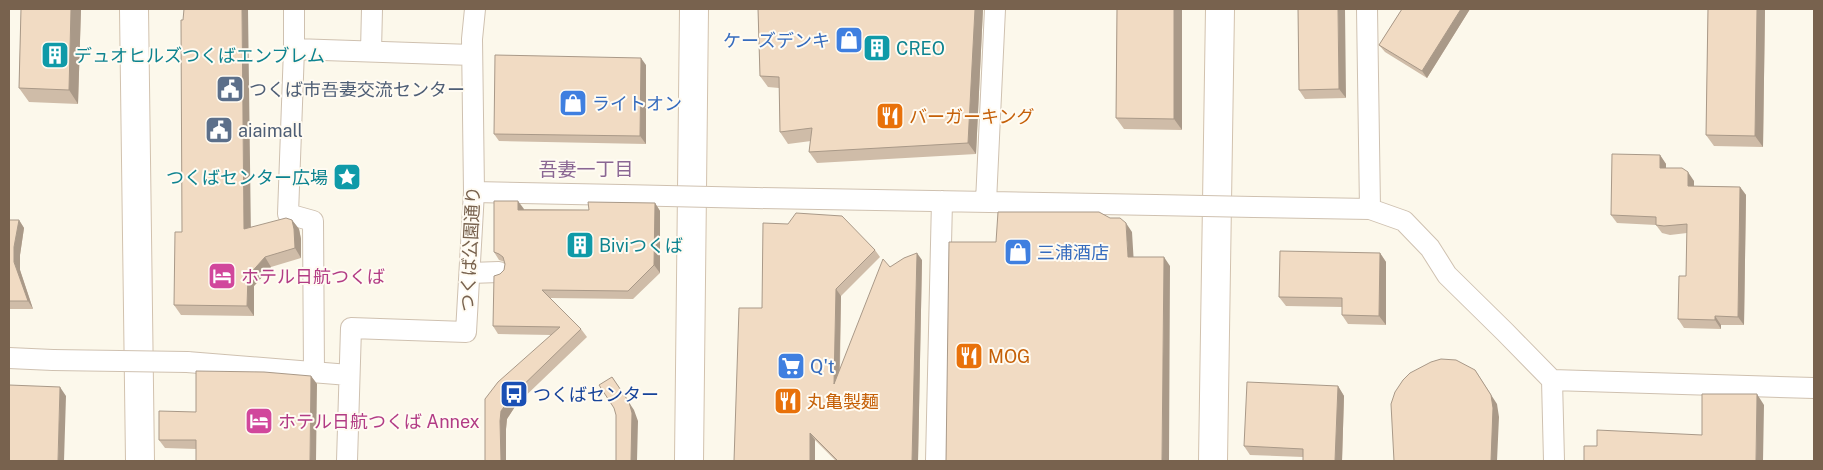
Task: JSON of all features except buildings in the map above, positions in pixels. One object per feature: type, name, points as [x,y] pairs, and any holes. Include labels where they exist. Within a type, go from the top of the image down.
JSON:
[{"type":"street","points":[[134,9],[140,461]]},
{"type":"street","points":[[294,9],[288,214],[313,221],[309,250],[314,372]]},
{"type":"street","points":[[371,51],[372,9]]},
{"type":"street","name":"つくば公園通り","points":[[347,461],[351,328],[466,332],[474,192],[472,39],[475,9]]},
{"type":"street","points":[[689,461],[694,9]]},
{"type":"street","points":[[986,202],[994,9]]},
{"type":"street","points":[[1213,461],[1220,9]]},
{"type":"street","points":[[1367,9],[1370,209]]},
{"type":"street","points":[[294,49],[472,55]]},
{"type":"street","points":[[474,192],[1370,209],[1404,221],[1430,248],[1447,276],[1506,332],[1552,380],[1554,461]]},
{"type":"street","points":[[936,461],[942,201]]},
{"type":"street","points":[[470,272],[499,272]]},
{"type":"street","points":[[9,358],[187,362],[349,375]]},
{"type":"street","points":[[1552,380],[1814,388]]},
{"type":"place","name":"ケーズデンキ","points":[[849,40]]},
{"type":"place","name":"CREO","points":[[877,48]]},
{"type":"place","name":"デュオヒルズつくばエンブレム","points":[[55,55]]},
{"type":"place","name":"つくば市吾妻交流センター","points":[[230,89]]},
{"type":"place","name":"ライトオン","points":[[573,103]]},
{"type":"place","name":"バーガーキング","points":[[890,116]]},
{"type":"place","name":"aiaimall","points":[[219,130]]},
{"type":"place","name":"つくばセンター広場","points":[[347,177]]},
{"type":"place","name":"Biviつくば","points":[[580,245]]},
{"type":"place","name":"三浦酒店","points":[[1018,252]]},
{"type":"place","name":"ホテル日航つくば","points":[[222,276]]},
{"type":"place","name":"MOG","points":[[969,356]]},
{"type":"place","name":"Q't","points":[[791,366]]},
{"type":"place","name":"つくばセンター","points":[[514,394]]},
{"type":"place","name":"丸亀製麺","points":[[788,401]]},
{"type":"place","name":"ホテル日航つくば Annex","points":[[259,421]]},
{"type":"district","name":"吾妻一丁目","points":[[586,169]]}]
